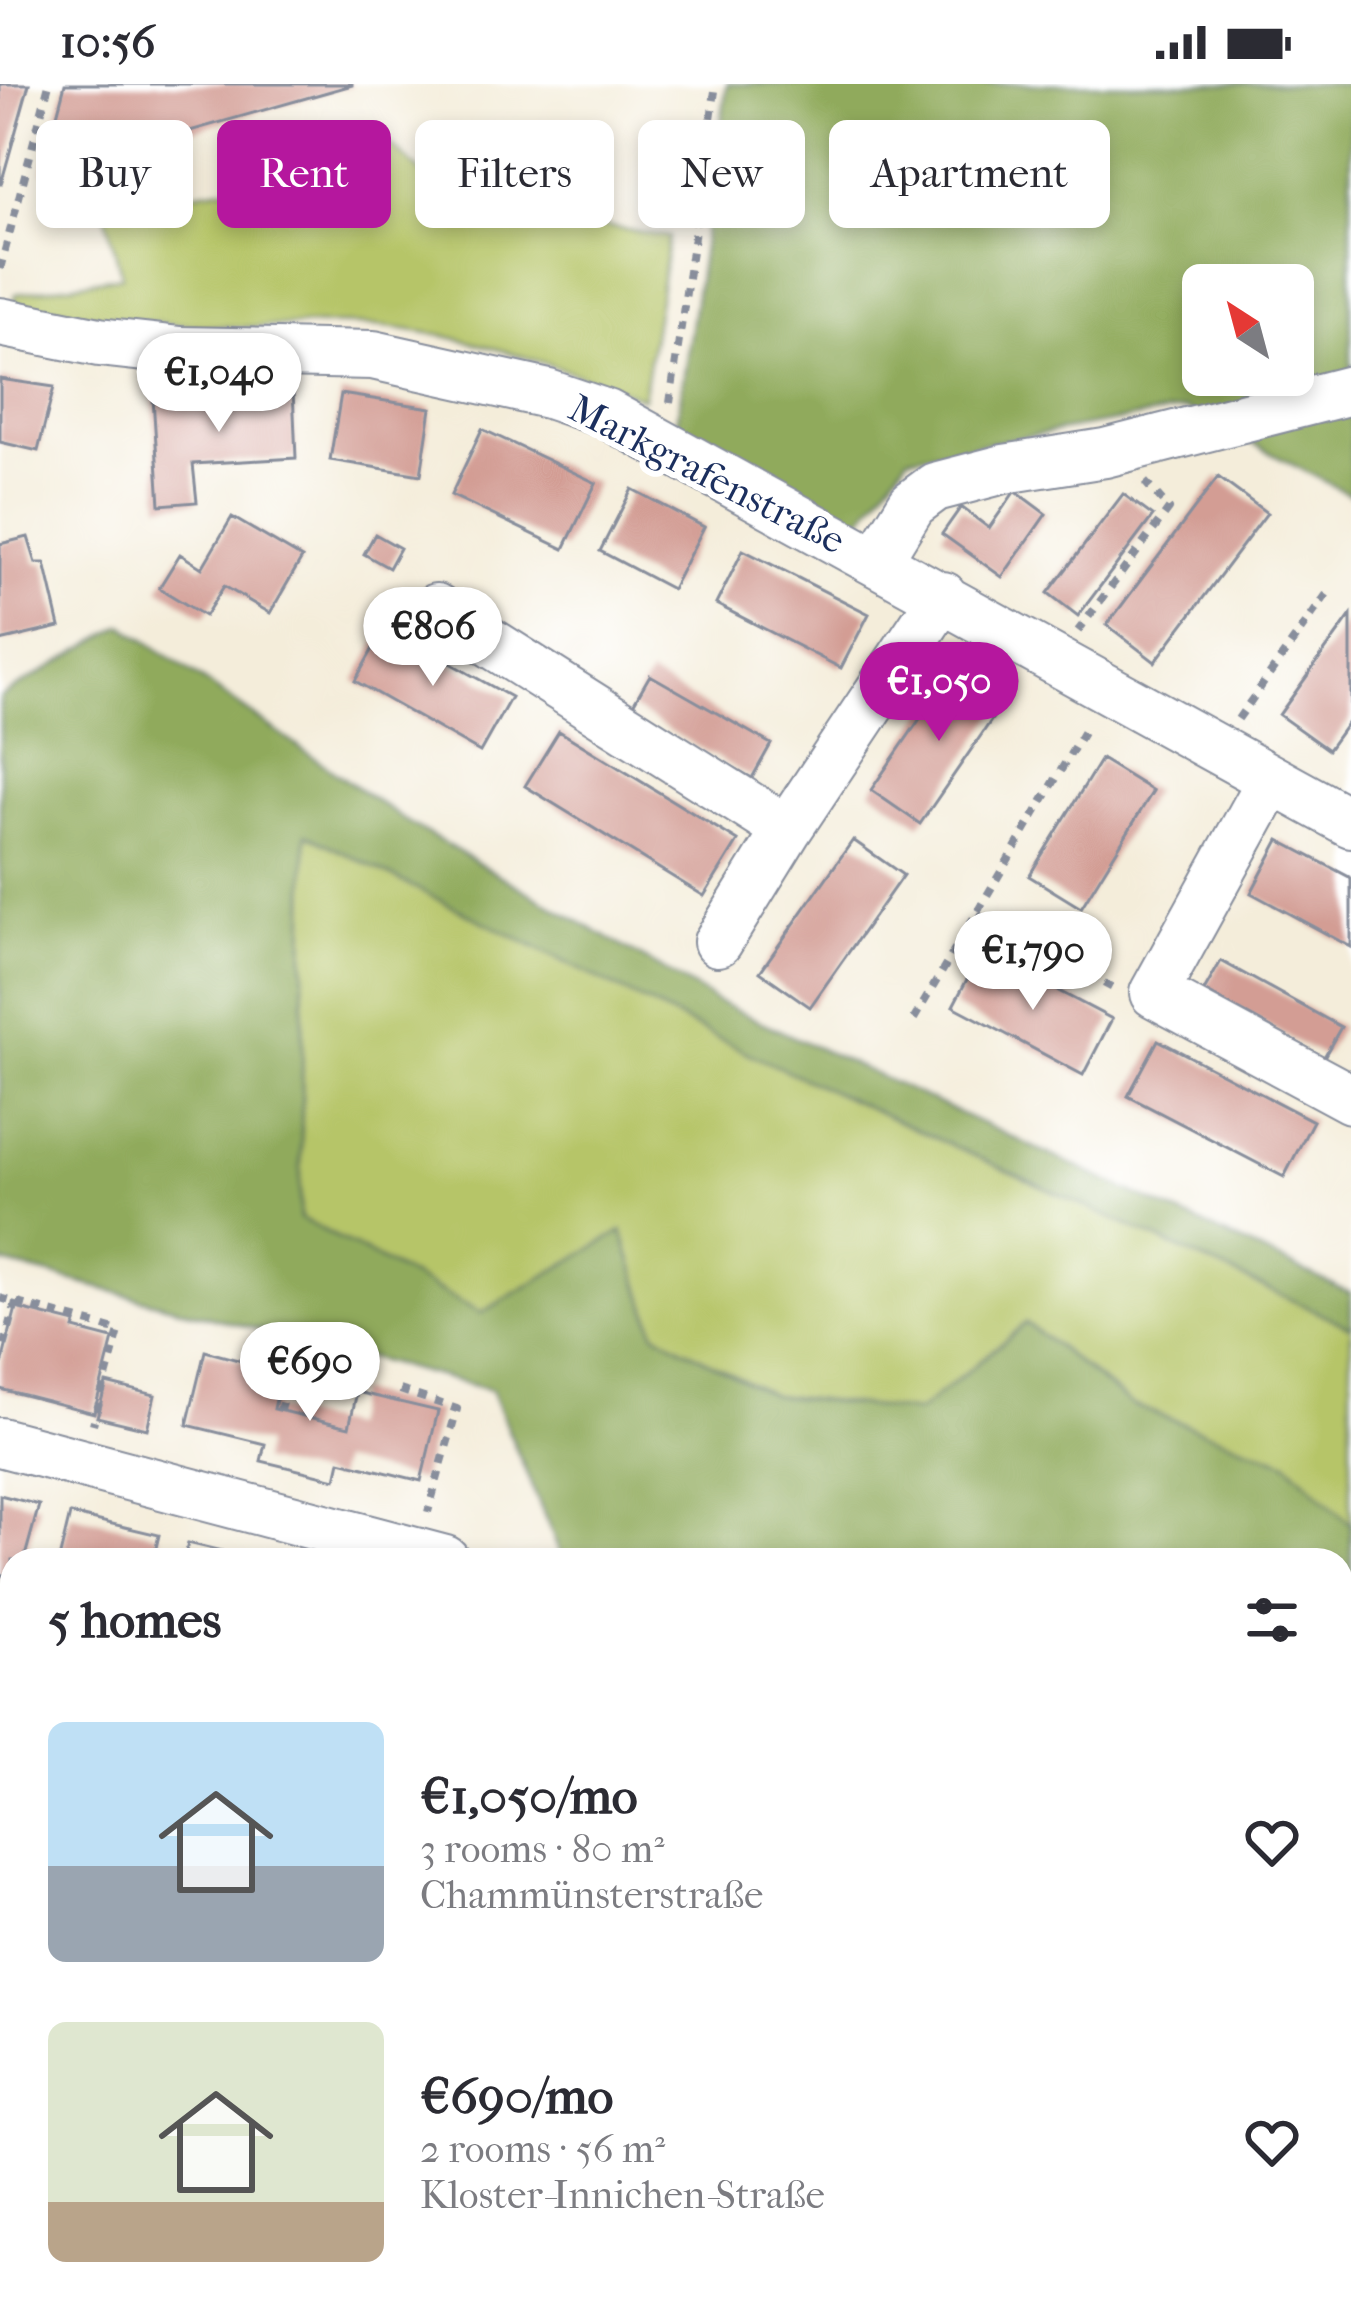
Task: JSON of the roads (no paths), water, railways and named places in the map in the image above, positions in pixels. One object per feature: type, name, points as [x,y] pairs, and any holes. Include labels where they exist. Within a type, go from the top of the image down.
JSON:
[{"type":"street","name":"Markgrafenstraße","points":[[0,322],[99,342],[180,351],[373,356],[548,394],[607,414],[1351,823]]},
{"type":"street","points":[[877,561],[912,504],[935,487],[1105,453],[1351,390]]},
{"type":"street","points":[[718,942],[944,596]]},
{"type":"street","points":[[436,608],[787,830]]},
{"type":"street","points":[[1270,781],[1154,993],[1351,1100]]},
{"type":"street","points":[[0,1442],[401,1548]]}]
